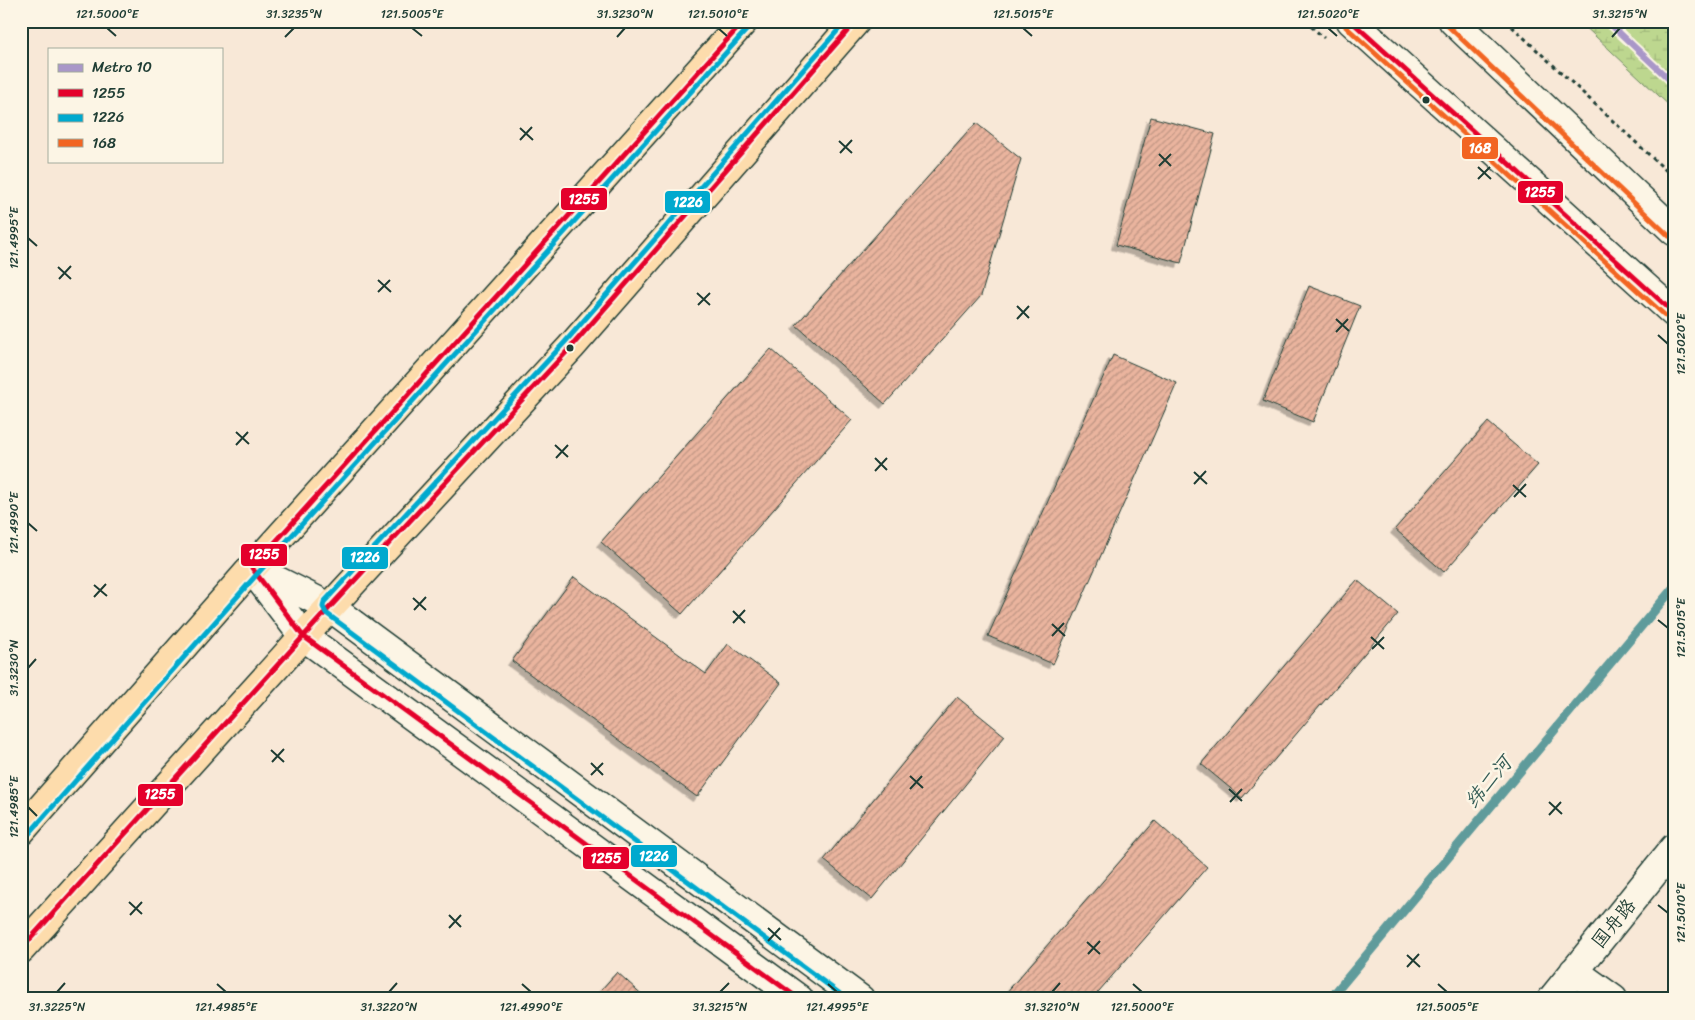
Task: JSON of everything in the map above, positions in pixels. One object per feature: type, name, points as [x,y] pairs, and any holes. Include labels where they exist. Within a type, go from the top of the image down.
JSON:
[{"type":"main road","points":[[21,830],[252,568],[744,21]]},
{"type":"main road","points":[[21,949],[303,636],[571,347],[856,21]]},
{"type":"street","points":[[1352,21],[1674,313]]},
{"type":"street","points":[[1453,21],[1674,231]]},
{"type":"street","points":[[252,568],[330,607],[860,999]]},
{"type":"street","points":[[252,568],[303,636],[799,999]]},
{"type":"street","name":"国舟路","points":[[1552,999],[1674,848]]},
{"type":"street","points":[[1574,971],[1613,999]]},
{"type":"path","points":[[1305,21],[1324,38]]},
{"type":"path","points":[[1506,21],[1674,178]]},
{"type":"green space","points":[[1579,21],[1674,21],[1674,110]]},
{"type":"building","points":[[1151,117],[1215,134],[1181,263],[1116,245]]},
{"type":"building","points":[[976,123],[1021,159],[981,296],[885,404],[796,325]]},
{"type":"building","points":[[1309,286],[1360,306],[1313,422],[1263,401]]},
{"type":"building","points":[[771,349],[852,420],[682,614],[601,542]]},
{"type":"building","points":[[1113,355],[1177,383],[1053,664],[988,636]]},
{"type":"building","points":[[1488,422],[1538,465],[1444,572],[1395,529]]},
{"type":"building","points":[[574,577],[706,674],[728,644],[781,683],[697,797],[512,661]]},
{"type":"building","points":[[1357,580],[1398,614],[1242,798],[1201,764]]},
{"type":"building","points":[[957,697],[1005,736],[872,899],[824,860]]},
{"type":"building","points":[[1155,821],[1207,867],[1092,999],[1010,999],[1005,994]]},
{"type":"building","points":[[617,972],[647,999],[593,999]]},
{"type":"waterway","name":"纬二河","points":[[1330,999],[1674,587]]},
{"type":"metro line","name":"10","points":[[1607,21],[1674,84]]},
{"type":"transit line","name":"1255","points":[[744,21],[252,568],[303,636],[799,999]]},
{"type":"transit line","name":"1226","points":[[846,21],[565,342],[324,602],[323,607],[326,613],[847,999]]},
{"type":"transit line","name":"1255","points":[[21,949],[330,607],[571,347],[856,21]]},
{"type":"transit line","name":"1255","points":[[1351,21],[1674,313]]},
{"type":"transit line","name":"1226","points":[[27,836],[258,573],[750,26]]},
{"type":"transit line","name":"168","points":[[1448,26],[1669,236]]},
{"type":"transit line","name":"168","points":[[1346,27],[1669,319]]}]
